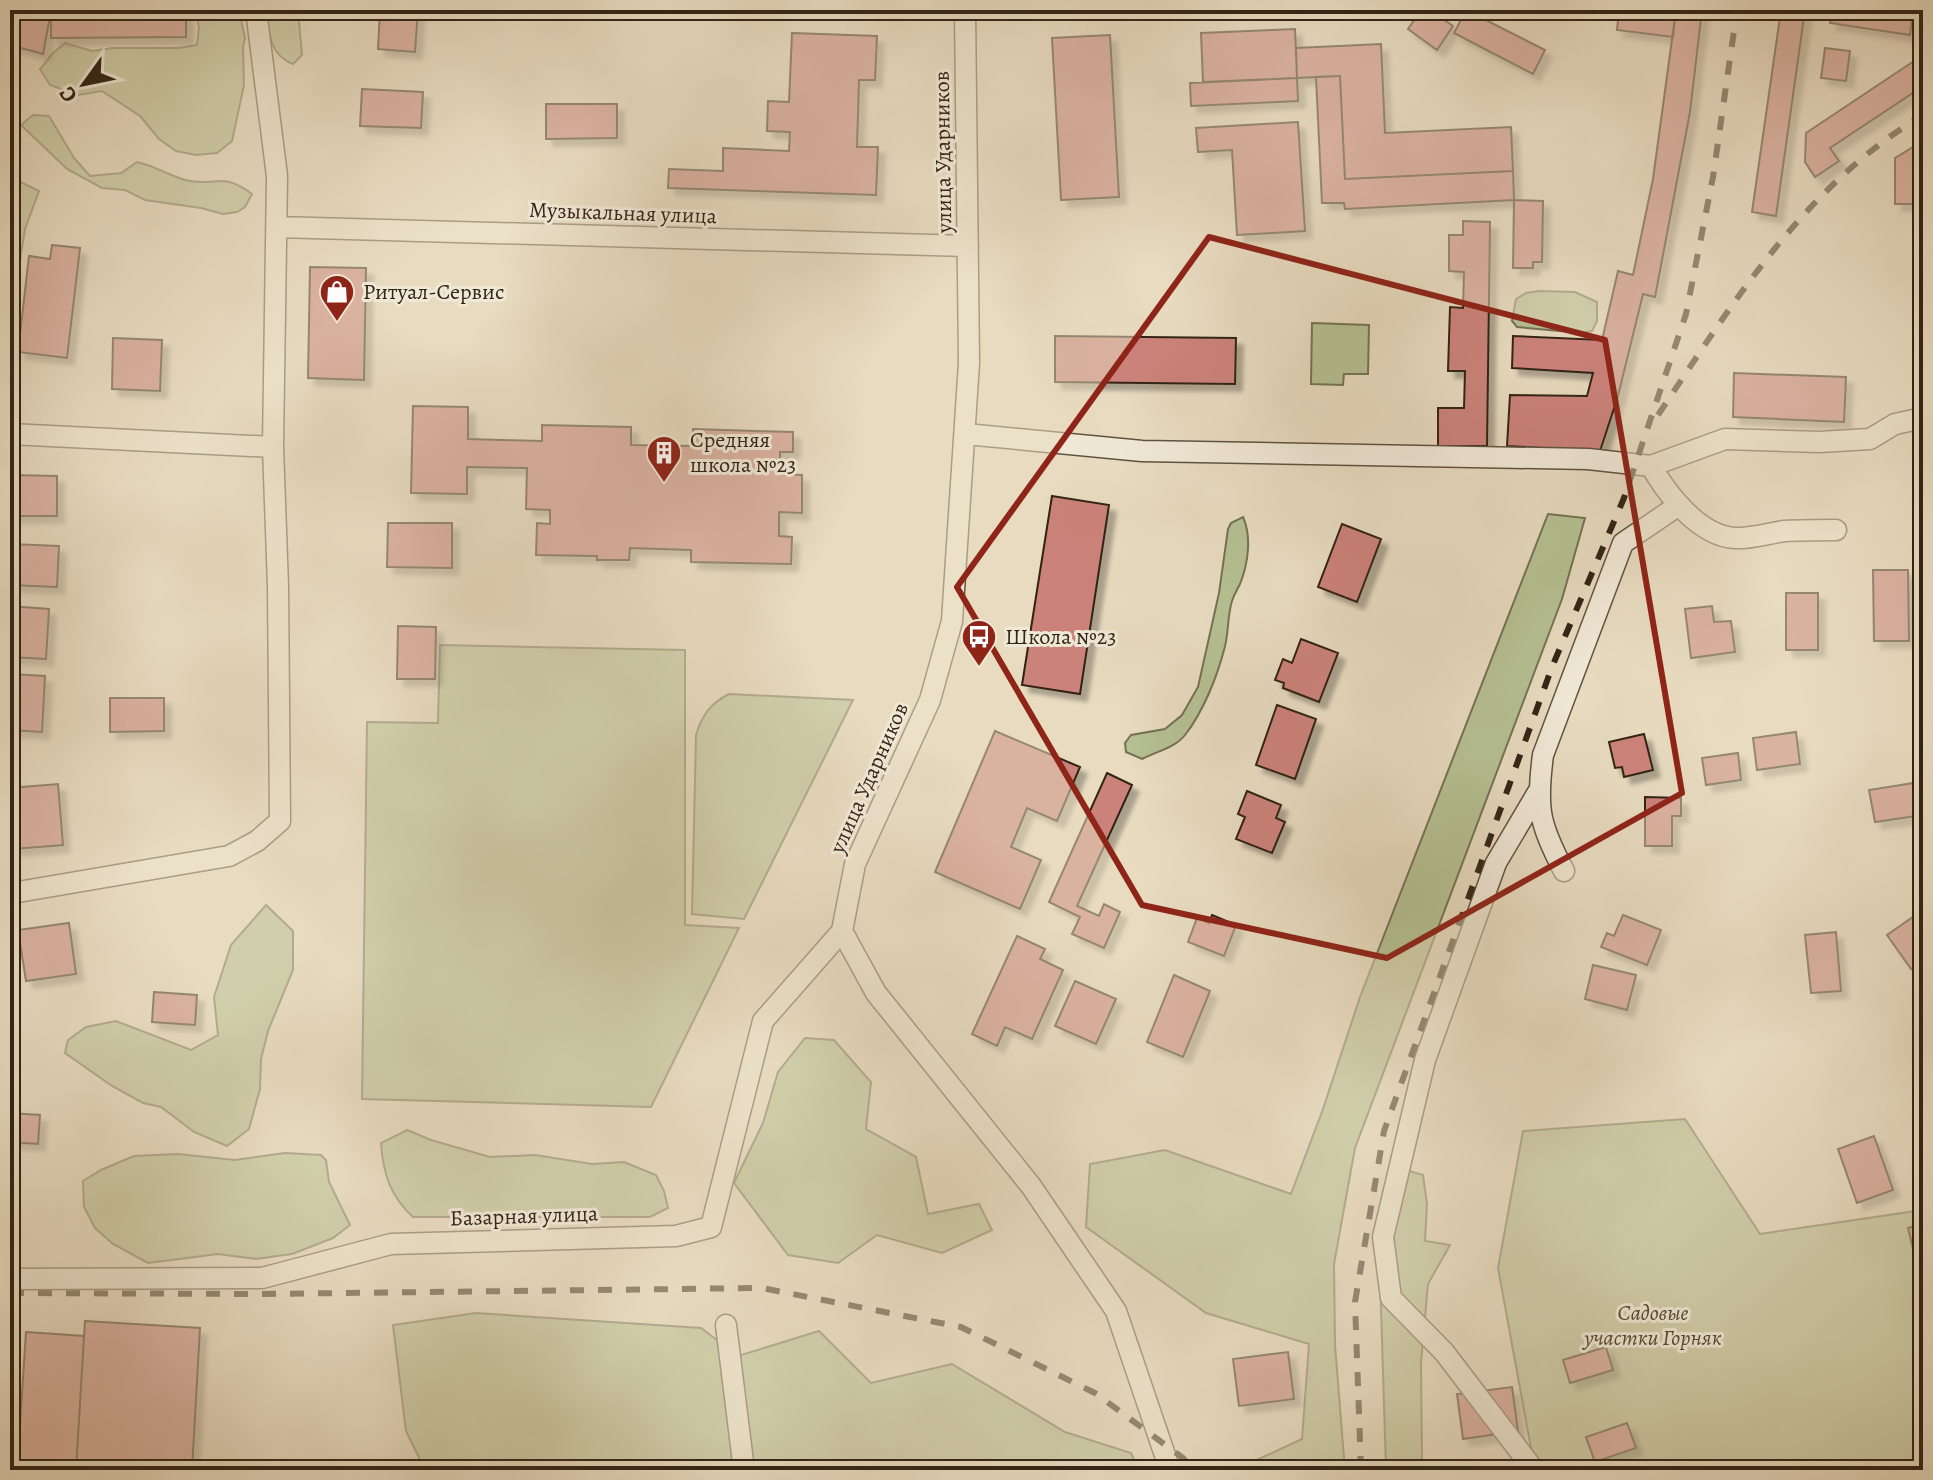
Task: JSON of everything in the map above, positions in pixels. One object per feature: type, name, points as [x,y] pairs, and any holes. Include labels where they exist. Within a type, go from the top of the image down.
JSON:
[{"type":"street","points":[[10,891],[229,856],[257,841],[280,821],[273,447],[277,176],[256,10]]},
{"type":"street","name":"улица Ударников","points":[[842,931],[855,864],[930,700],[952,621],[969,363],[965,10]]},
{"type":"street","name":"Музыкальная улица","points":[[277,227],[968,246]]},
{"type":"street","points":[[966,434],[1142,451],[1588,459],[1651,466],[1725,439],[1819,442],[1870,439],[1895,424],[1923,418]]},
{"type":"street","points":[[10,434],[273,447]]},
{"type":"street","points":[[1651,466],[1660,482],[1698,524],[1733,538],[1789,531],[1836,530]]},
{"type":"street","points":[[1564,871],[1544,833],[1538,792],[1543,755],[1623,543],[1679,505]]},
{"type":"street","points":[[1534,1470],[1444,1352],[1391,1298],[1383,1237],[1425,1060],[1496,863],[1538,792]]},
{"type":"street","points":[[842,931],[876,993],[1031,1186],[1116,1311],[1170,1470]]},
{"type":"street","name":"Базарная улица","points":[[10,1279],[262,1278],[391,1244],[676,1236],[711,1227],[763,1021],[842,931]]},
{"type":"street","points":[[726,1325],[744,1470]]},
{"type":"highlighted area","points":[[1209,237],[1605,340],[1682,793],[1387,958],[1142,905],[957,587]]},
{"type":"green space","points":[[196,10],[239,10],[245,38],[244,85],[232,141],[217,153],[196,155],[176,151],[159,139],[140,116],[102,91],[78,95],[50,85],[40,69],[65,43],[92,51],[197,45],[199,28]]},
{"type":"green space","points":[[266,10],[298,10],[302,55],[293,64],[275,49]]},
{"type":"green space","points":[[33,115],[49,116],[74,158],[90,176],[121,173],[137,162],[185,180],[232,183],[252,194],[245,207],[223,214],[145,200],[125,190],[102,188],[67,169],[21,125]]},
{"type":"green space","points":[[10,177],[39,191],[25,229],[10,322]]},
{"type":"green space","points":[[1539,291],[1575,292],[1597,302],[1597,321],[1592,331],[1581,333],[1517,327],[1512,321],[1516,299]]},
{"type":"green space","points":[[1312,323],[1369,325],[1368,374],[1344,374],[1343,385],[1311,384]]},
{"type":"green space","points":[[1548,514],[1585,518],[1562,599],[1355,1148],[1334,1264],[1335,1345],[1345,1470],[1235,1470],[1302,1439],[1309,1344],[1206,1313],[1086,1227],[1090,1164],[1165,1150],[1291,1194],[1360,997]]},
{"type":"green space","points":[[1243,517],[1248,542],[1245,568],[1230,607],[1221,660],[1203,705],[1192,726],[1176,743],[1142,759],[1126,752],[1125,743],[1131,735],[1165,729],[1182,715],[1198,687],[1219,593],[1228,529],[1231,523]]},
{"type":"green space","points":[[440,645],[685,650],[685,925],[739,928],[651,1107],[362,1099],[367,722],[438,723]]},
{"type":"green space","points":[[729,694],[853,700],[744,919],[692,914],[696,735],[708,710]]},
{"type":"green space","points":[[266,905],[293,931],[293,970],[268,1031],[261,1059],[260,1089],[249,1129],[227,1146],[194,1132],[161,1107],[143,1103],[112,1086],[65,1053],[68,1040],[86,1027],[116,1021],[191,1050],[218,1035],[214,997],[231,945]]},
{"type":"green space","points":[[805,1038],[834,1040],[871,1082],[866,1129],[916,1157],[928,1214],[979,1204],[992,1230],[942,1253],[877,1235],[838,1263],[788,1255],[734,1183],[763,1123],[778,1072]]},
{"type":"green space","name":"Садовые участки Горняк","points":[[1685,1119],[1760,1234],[1923,1210],[1923,1470],[1535,1470],[1498,1268],[1523,1131]]},
{"type":"green space","points":[[407,1130],[490,1157],[535,1155],[592,1164],[624,1162],[656,1175],[668,1208],[650,1217],[413,1217],[389,1183],[381,1143]]},
{"type":"green space","points":[[285,1153],[321,1155],[326,1160],[329,1182],[350,1225],[333,1238],[292,1254],[256,1259],[218,1254],[148,1263],[113,1244],[95,1228],[84,1207],[83,1181],[134,1156],[178,1154],[235,1160]]},
{"type":"green space","points":[[1409,1171],[1423,1175],[1427,1204],[1425,1241],[1450,1245],[1428,1284],[1421,1363],[1422,1462],[1426,1470],[1386,1470],[1380,1274]]},
{"type":"green space","points":[[476,1313],[701,1328],[738,1356],[819,1331],[871,1383],[952,1364],[1065,1432],[1131,1453],[1139,1470],[425,1470],[406,1431],[393,1325]]},
{"type":"building","points":[[10,10],[51,11],[43,54],[10,45]]},
{"type":"building","points":[[51,10],[186,10],[186,37],[51,38]]},
{"type":"building","points":[[380,10],[418,10],[415,52],[378,49]]},
{"type":"building","points":[[1421,10],[1430,10],[1453,26],[1437,50],[1408,29]]},
{"type":"building","points":[[1466,10],[1545,50],[1533,74],[1454,33]]},
{"type":"building","points":[[1619,10],[1676,10],[1673,37],[1617,30]]},
{"type":"building","points":[[1676,10],[1702,10],[1690,112],[1655,297],[1643,294],[1618,396],[1600,451],[1507,446],[1510,395],[1587,396],[1593,373],[1512,368],[1513,336],[1602,340],[1618,271],[1633,275],[1653,179]]},
{"type":"building","points":[[1781,10],[1805,10],[1776,216],[1752,212]]},
{"type":"building","points":[[1832,10],[1923,10],[1923,13],[1913,12],[1910,35],[1830,23]]},
{"type":"building","points":[[1295,29],[1297,78],[1203,82],[1201,33]]},
{"type":"building","points":[[792,33],[877,36],[875,80],[859,80],[857,147],[878,147],[876,195],[668,188],[669,169],[723,171],[723,148],[789,151],[790,132],[767,131],[768,101],[789,102]]},
{"type":"building","points":[[1110,35],[1119,197],[1061,200],[1052,38]]},
{"type":"building","points":[[1381,44],[1385,133],[1511,127],[1513,171],[1345,179],[1340,76],[1297,78],[1296,48]]},
{"type":"building","points":[[1825,48],[1850,51],[1846,81],[1821,78]]},
{"type":"building","points":[[1923,55],[1923,96],[1919,89],[1830,148],[1839,161],[1815,177],[1805,162],[1806,133]]},
{"type":"building","points":[[1340,76],[1345,179],[1513,171],[1514,200],[1345,209],[1344,203],[1322,203],[1316,77]]},
{"type":"building","points":[[1297,78],[1298,101],[1191,106],[1190,83]]},
{"type":"building","points":[[362,89],[423,92],[421,128],[360,126]]},
{"type":"building","points":[[546,104],[617,104],[617,138],[546,139]]},
{"type":"building","points":[[1298,122],[1305,231],[1237,235],[1232,150],[1198,152],[1196,128]]},
{"type":"building","points":[[1923,141],[1923,204],[1895,204],[1895,158]]},
{"type":"building","points":[[1514,200],[1543,201],[1542,262],[1533,262],[1533,268],[1513,268]]},
{"type":"building","points":[[1463,221],[1490,222],[1487,446],[1438,446],[1438,408],[1464,408],[1465,371],[1448,371],[1450,307],[1463,308],[1464,272],[1449,271],[1449,235],[1463,235]]},
{"type":"building","points":[[52,245],[80,248],[67,358],[18,352],[29,256],[50,259]]},
{"type":"building","name":"Ритуал-Сервис","points":[[310,267],[366,268],[364,380],[308,378]]},
{"type":"building","points":[[1055,336],[1236,338],[1235,384],[1055,382]]},
{"type":"building","points":[[113,338],[162,340],[160,391],[112,389]]},
{"type":"building","points":[[1734,373],[1846,377],[1844,422],[1733,417]]},
{"type":"building","name":"Средняя школа №23","points":[[413,406],[468,407],[468,439],[542,441],[542,425],[631,427],[631,445],[693,446],[693,429],[793,432],[793,452],[780,452],[780,474],[802,475],[802,513],[779,512],[779,536],[792,537],[791,564],[691,562],[691,550],[630,548],[629,560],[536,555],[537,523],[550,524],[550,510],[526,509],[527,468],[467,467],[467,494],[411,493]]},
{"type":"building","points":[[11,475],[57,476],[57,516],[11,516]]},
{"type":"building","points":[[1052,496],[1109,505],[1080,694],[1022,685]]},
{"type":"building","points":[[388,523],[452,523],[452,568],[387,567]]},
{"type":"building","points":[[1342,524],[1381,539],[1357,602],[1318,587]]},
{"type":"building","points":[[10,544],[59,546],[57,587],[10,585]]},
{"type":"building","points":[[1873,570],[1908,570],[1909,641],[1874,641]]},
{"type":"building","points":[[1786,593],[1818,593],[1818,650],[1786,650]]},
{"type":"building","points":[[10,606],[49,609],[46,659],[10,657]]},
{"type":"building","points":[[1712,606],[1714,622],[1731,621],[1735,652],[1691,658],[1685,609]]},
{"type":"building","points":[[398,626],[436,627],[435,679],[397,679]]},
{"type":"building","points":[[1301,639],[1338,653],[1319,702],[1283,688],[1284,683],[1275,680],[1283,659],[1292,663]]},
{"type":"building","points":[[10,674],[45,676],[42,732],[10,730]]},
{"type":"building","points":[[110,698],[164,698],[164,731],[110,732]]},
{"type":"building","points":[[1277,705],[1316,719],[1295,779],[1256,765]]},
{"type":"building","points":[[995,731],[1080,767],[1057,821],[1027,808],[1011,847],[1041,860],[1020,909],[935,872]]},
{"type":"building","points":[[1796,732],[1800,764],[1757,770],[1753,738]]},
{"type":"building","points":[[1644,734],[1653,770],[1624,777],[1622,767],[1615,768],[1609,742]]},
{"type":"building","points":[[1738,753],[1741,780],[1706,785],[1702,758]]},
{"type":"building","points":[[1107,773],[1132,785],[1077,906],[1099,916],[1104,904],[1120,912],[1104,948],[1072,934],[1080,917],[1049,902]]},
{"type":"building","points":[[1920,782],[1923,815],[1875,822],[1869,790]]},
{"type":"building","points":[[58,784],[63,845],[13,849],[10,788]]},
{"type":"building","points":[[1247,791],[1281,805],[1276,818],[1285,822],[1272,853],[1236,839],[1245,817],[1238,814]]},
{"type":"building","points":[[1645,797],[1681,798],[1681,816],[1672,816],[1672,846],[1645,846]]},
{"type":"building","points":[[1923,910],[1923,961],[1911,969],[1887,935]]},
{"type":"building","points":[[1212,915],[1236,925],[1224,956],[1188,942],[1197,918],[1209,923]]},
{"type":"building","points":[[1623,915],[1661,930],[1647,965],[1601,947],[1607,933],[1614,936]]},
{"type":"building","points":[[69,923],[76,974],[26,981],[18,930]]},
{"type":"building","points":[[1836,932],[1841,991],[1811,993],[1805,935]]},
{"type":"building","points":[[1017,936],[1045,949],[1040,959],[1063,970],[1032,1039],[1005,1027],[997,1046],[972,1034]]},
{"type":"building","points":[[1593,965],[1636,975],[1627,1010],[1585,999]]},
{"type":"building","points":[[1174,975],[1210,991],[1183,1057],[1147,1042]]},
{"type":"building","points":[[1075,981],[1116,999],[1096,1044],[1055,1026]]},
{"type":"building","points":[[154,992],[197,995],[195,1025],[152,1022]]},
{"type":"building","points":[[10,1113],[40,1115],[38,1144],[10,1142]]},
{"type":"building","points":[[1874,1136],[1893,1190],[1857,1203],[1838,1149]]},
{"type":"building","points":[[1923,1224],[1923,1272],[1919,1273],[1908,1228]]},
{"type":"building","points":[[85,1321],[200,1328],[192,1470],[76,1470]]},
{"type":"building","points":[[26,1332],[84,1336],[76,1470],[17,1470]]},
{"type":"building","points":[[1606,1347],[1613,1370],[1570,1383],[1563,1360]]},
{"type":"building","points":[[1288,1352],[1294,1399],[1239,1406],[1233,1359]]},
{"type":"building","points":[[1512,1387],[1518,1431],[1463,1439],[1457,1394]]},
{"type":"building","points":[[1627,1423],[1636,1448],[1595,1462],[1586,1437]]},
{"type":"railway","points":[[1361,1470],[1355,1302],[1384,1131],[1552,667],[1624,498],[1686,314],[1713,177],[1737,10]]},
{"type":"railway","points":[[1658,415],[1743,290],[1807,212],[1842,176],[1923,115]]},
{"type":"railway","points":[[10,1293],[262,1294],[762,1288],[961,1327],[1095,1393],[1183,1458],[1193,1470]]},
{"type":"place","name":"Ритуал-Сервис","points":[[337,323]]},
{"type":"place","name":"Средняя школа №23","points":[[664,484]]},
{"type":"place","name":"Школа №23","points":[[979,668]]}]
